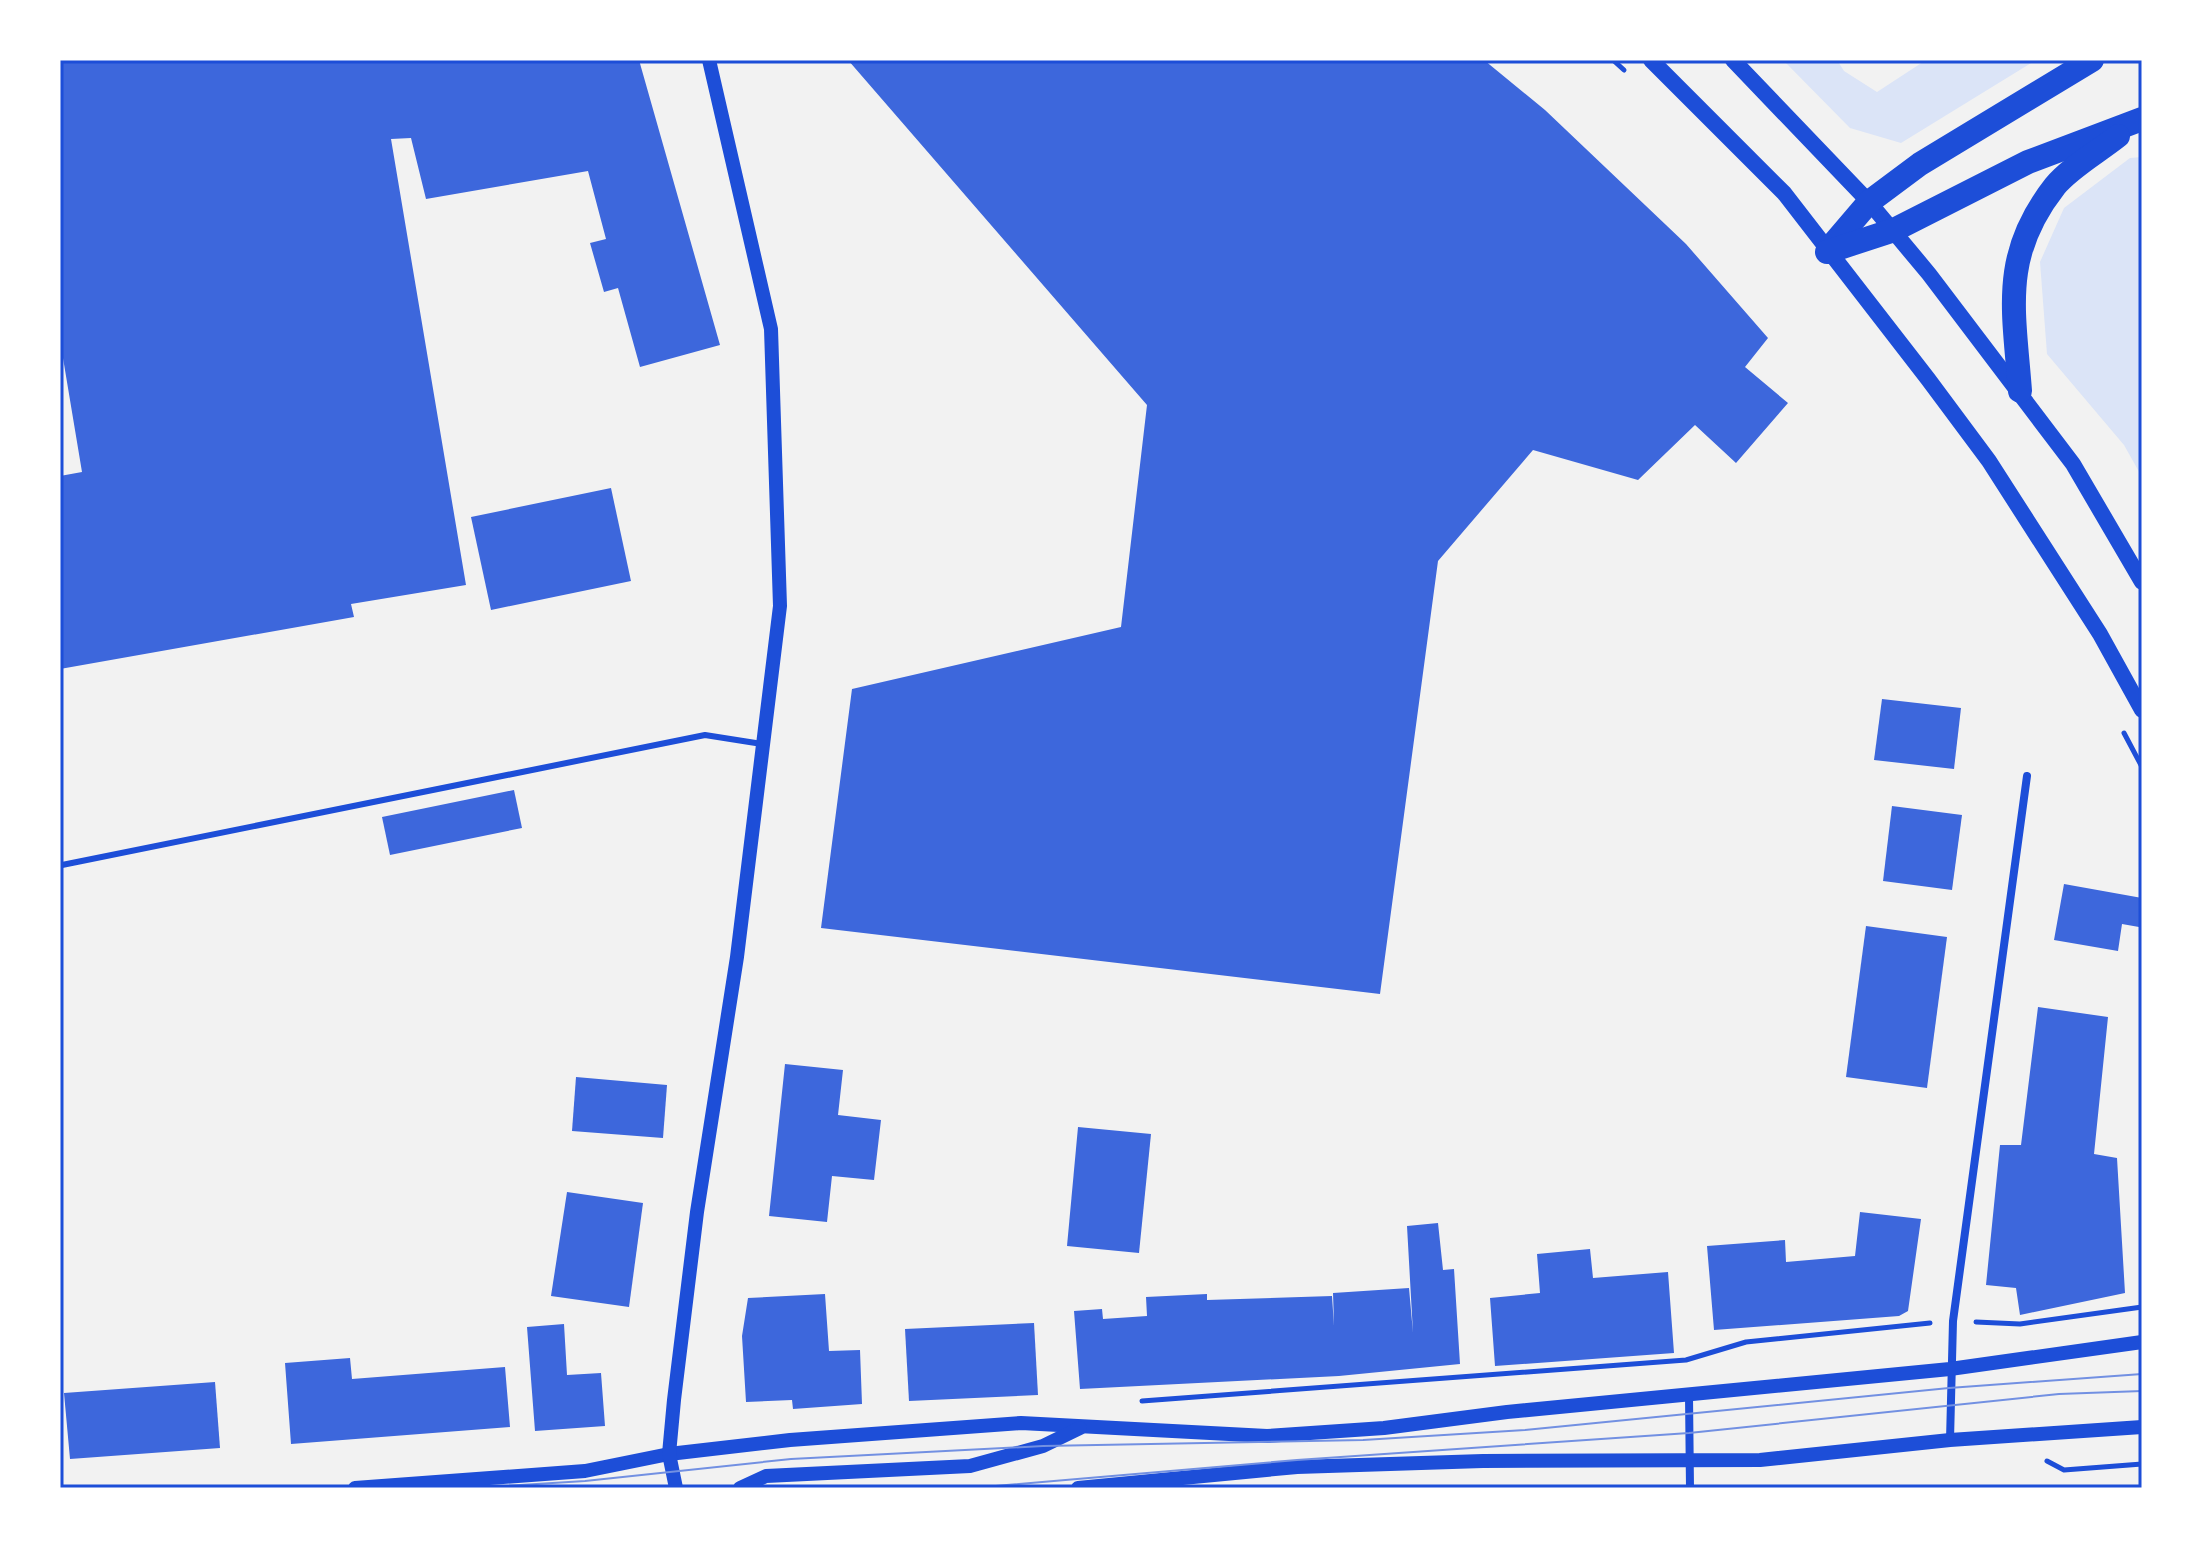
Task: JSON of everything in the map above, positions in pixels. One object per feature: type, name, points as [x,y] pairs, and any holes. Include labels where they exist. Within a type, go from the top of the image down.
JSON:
[{"type":"highway","points":[[1827,252],[1869,202],[1920,164],[2092,60]]},
{"type":"highway","points":[[1827,252],[1894,230],[2028,162],[2140,120]]},
{"type":"highway","points":[[2020,391],[2012,283],[2025,235],[2056,185],[2140,120]]},
{"type":"main road","points":[[1651,60],[1784,193],[1989,461],[2100,634],[2142,710]]},
{"type":"main road","points":[[1733,60],[1894,230],[2073,464],[2142,582]]},
{"type":"street","points":[[676,1488],[669,1454],[697,1212],[737,957],[780,606],[771,329],[709,60]]},
{"type":"street","points":[[1950,1440],[1953,1321],[2027,776]]},
{"type":"street","points":[[355,1488],[585,1471],[669,1454],[790,1440],[1021,1423],[1267,1436],[1384,1428],[1507,1412],[1950,1369],[2142,1342]]},
{"type":"street","points":[[1689,1396],[1690,1488]]},
{"type":"street","points":[[740,1488],[766,1476],[970,1466],[1043,1446],[1083,1426]]},
{"type":"street","points":[[1078,1488],[1297,1467],[1483,1461],[1760,1460],[1950,1440],[2142,1427]]},
{"type":"lane","points":[[62,865],[705,735],[762,744]]},
{"type":"path","points":[[1613,60],[1634,77]]},
{"type":"path","points":[[2121,728],[2142,767]]},
{"type":"path","points":[[1134,1404],[1147,1399],[1686,1360],[1746,1342],[1953,1321],[2020,1324],[2142,1307]]},
{"type":"shaded area","points":[[1783,60],[1837,60],[1844,71],[1877,92],[1926,60],[2036,60],[1901,143],[1850,128]]},
{"type":"shaded area","points":[[2142,157],[2142,477],[2124,445],[2047,354],[2040,262],[2064,208],[2130,158]]},
{"type":"building","points":[[60,60],[639,60],[720,345],[640,367],[618,288],[604,292],[590,243],[606,239],[588,171],[426,199],[411,138],[391,139],[466,585],[351,604],[354,617],[60,669],[60,476],[82,472],[60,340]]},
{"type":"building","points":[[848,60],[1484,60],[1545,110],[1686,244],[1768,338],[1745,367],[1788,403],[1736,463],[1695,425],[1638,480],[1533,450],[1438,561],[1380,994],[821,928],[852,689],[1121,627],[1147,405]]},
{"type":"building","points":[[611,488],[631,581],[491,610],[471,517]]},
{"type":"building","points":[[1882,699],[1961,708],[1954,769],[1874,760]]},
{"type":"building","points":[[514,790],[522,828],[390,855],[382,817]]},
{"type":"building","points":[[1892,806],[1962,815],[1952,890],[1883,881]]},
{"type":"building","points":[[2064,884],[2142,898],[2139,927],[2122,924],[2118,951],[2054,940]]},
{"type":"building","points":[[1866,926],[1947,937],[1927,1088],[1846,1077]]},
{"type":"building","points":[[2038,1007],[2108,1017],[2094,1154],[2117,1158],[2125,1293],[2020,1315],[2016,1288],[1986,1285],[2000,1145],[2021,1145]]},
{"type":"building","points":[[785,1064],[843,1070],[838,1115],[881,1120],[874,1180],[832,1176],[827,1222],[769,1216]]},
{"type":"building","points":[[576,1077],[667,1085],[663,1138],[572,1131]]},
{"type":"building","points":[[1078,1127],[1151,1134],[1139,1253],[1067,1246]]},
{"type":"building","points":[[567,1192],[643,1203],[629,1307],[551,1296]]},
{"type":"building","points":[[1860,1212],[1921,1219],[1908,1311],[1899,1316],[1714,1330],[1707,1246],[1785,1240],[1786,1262],[1855,1256]]},
{"type":"building","points":[[1438,1223],[1443,1270],[1454,1269],[1460,1364],[1339,1376],[1080,1389],[1074,1311],[1102,1309],[1103,1319],[1147,1316],[1146,1297],[1207,1294],[1207,1300],[1332,1296],[1334,1326],[1333,1293],[1409,1288],[1413,1333],[1407,1226]]},
{"type":"building","points":[[1590,1249],[1593,1278],[1668,1272],[1674,1353],[1495,1366],[1490,1298],[1540,1293],[1537,1254]]},
{"type":"building","points":[[825,1294],[829,1351],[860,1350],[862,1404],[793,1409],[792,1400],[746,1402],[742,1336],[748,1298]]},
{"type":"building","points":[[1034,1323],[1038,1395],[909,1401],[905,1329]]},
{"type":"building","points":[[564,1324],[567,1375],[601,1373],[605,1426],[535,1431],[527,1327]]},
{"type":"building","points":[[350,1358],[352,1379],[505,1367],[510,1427],[291,1444],[285,1363]]},
{"type":"building","points":[[215,1382],[220,1448],[70,1459],[64,1393]]},
{"type":"tram line","points":[[473,1488],[585,1481],[791,1459],[1043,1446],[1363,1440],[1525,1430],[1949,1388],[2142,1374]]},
{"type":"tram line","points":[[973,1488],[1297,1460],[1689,1433],[2059,1394],[2142,1391]]}]
